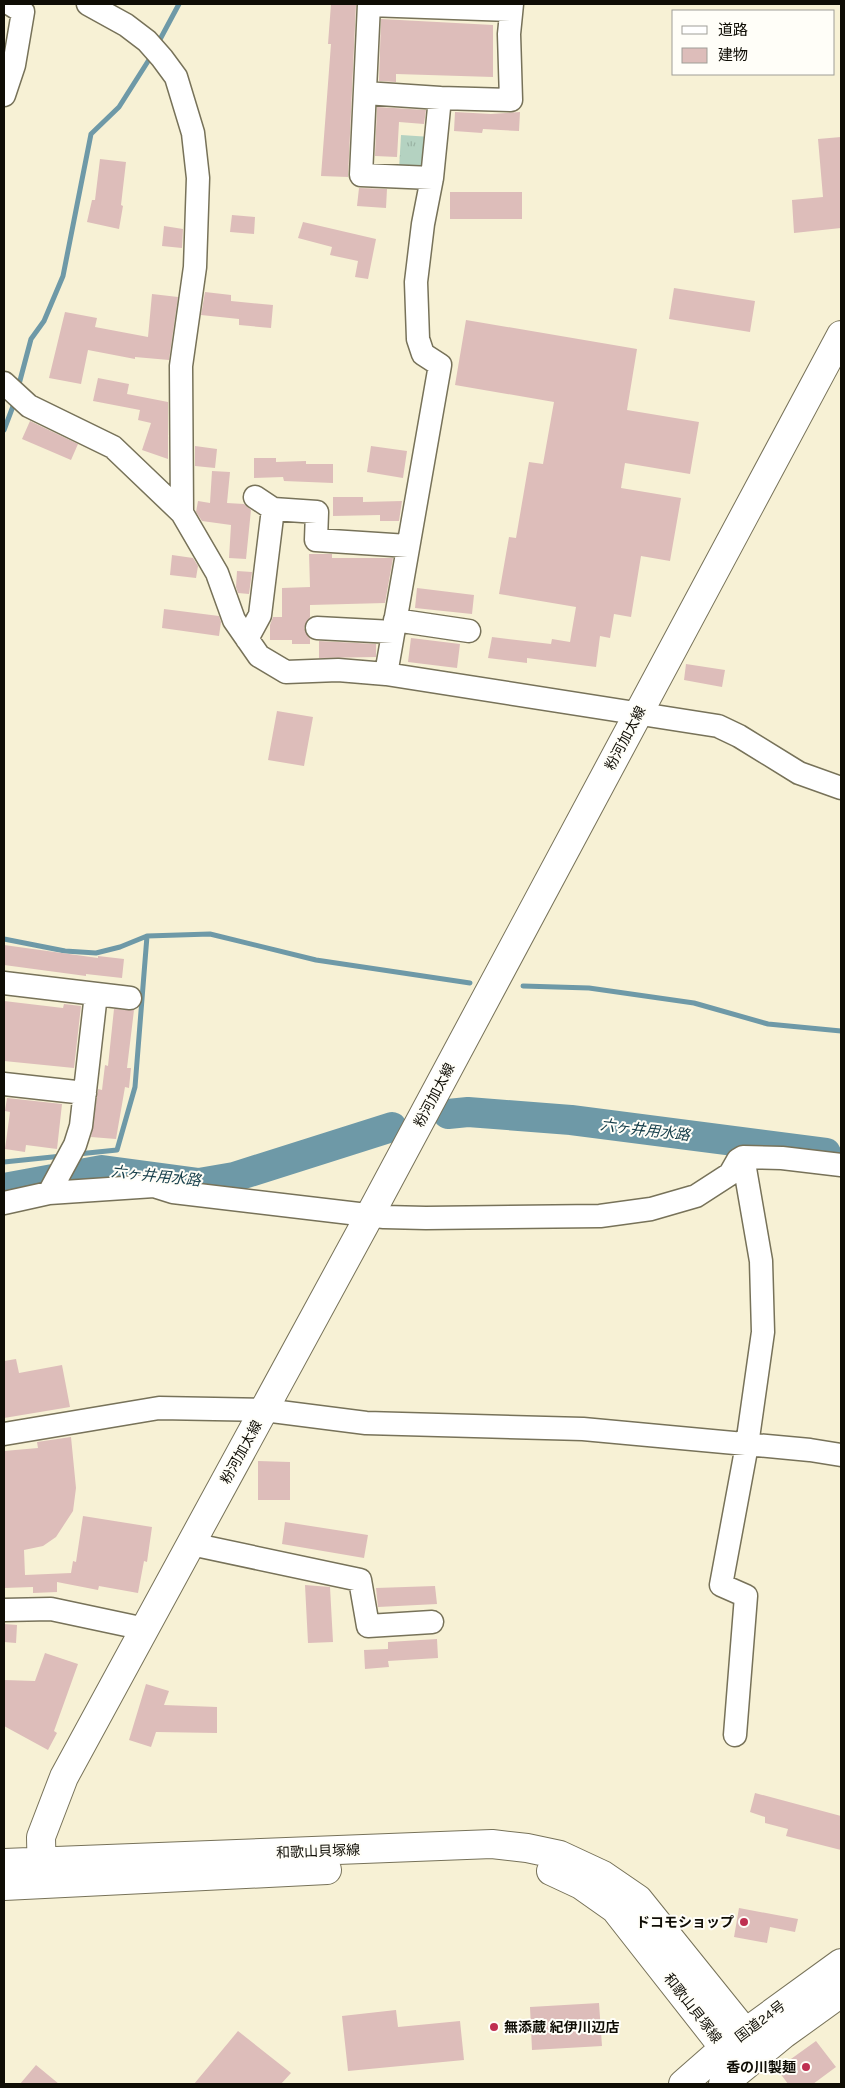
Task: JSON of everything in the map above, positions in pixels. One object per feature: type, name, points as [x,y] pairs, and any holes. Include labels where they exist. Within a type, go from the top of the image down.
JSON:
[{"type":"main road","name":"粉河加太線","points":[[42,1872],[41,1837],[64,1777],[369,1216],[841,334]]},
{"type":"main road","name":"和歌山貝塚線","points":[[42,1872],[487,1861],[514,1861],[544,1868],[581,1885],[615,1909],[735,2040],[750,2062]]},
{"type":"main road","points":[[4,1863],[42,1872]]},
{"type":"main road","points":[[4,1886],[42,1872]]},
{"type":"main road","name":"国道24号","points":[[683,2084],[735,2040],[841,1963]]},
{"type":"main road","name":"国道24号","points":[[723,2084],[841,1993]]},
{"type":"street","points":[[4,96],[14,65],[23,12],[10,4]]},
{"type":"street","points":[[88,4],[118,20],[147,41],[162,58],[176,77],[193,134],[198,178],[195,267],[181,366],[182,513]]},
{"type":"street","points":[[365,93],[511,100],[509,34],[512,7],[369,4],[361,175],[432,178]]},
{"type":"street","points":[[386,674],[440,365],[423,354],[418,339],[416,282],[423,224],[432,178],[440,98]]},
{"type":"street","points":[[4,383],[29,406],[113,447],[182,513],[217,574],[234,620],[247,640],[259,656],[286,672],[338,670],[386,674],[639,712],[718,726],[739,736],[799,773],[841,788]]},
{"type":"street","points":[[247,640],[260,615],[264,503],[317,512],[316,540],[408,546]]},
{"type":"street","points":[[317,628],[394,626],[468,631]]},
{"type":"street","points":[[4,983],[130,998]]},
{"type":"street","points":[[49,1192],[75,1145],[81,1126],[96,994]]},
{"type":"street","points":[[4,1084],[85,1093]]},
{"type":"street","points":[[735,1735],[746,1596],[721,1585],[746,1445],[763,1332],[761,1261],[743,1157]]},
{"type":"street","points":[[4,1203],[49,1192],[154,1186],[173,1192],[369,1216],[426,1218],[591,1216],[651,1209],[696,1196],[716,1185],[730,1174],[738,1160],[743,1157],[782,1158],[841,1165]]},
{"type":"street","points":[[4,1434],[158,1408],[264,1410],[366,1423],[582,1429],[810,1450],[841,1455]]},
{"type":"street","points":[[191,1544],[360,1580],[368,1626],[432,1622]]},
{"type":"street","points":[[4,1610],[51,1609],[145,1629]]},
{"type":"green space","points":[[401,135],[431,137],[428,174],[399,170]]},
{"type":"building","points":[[331,4],[356,4],[348,177],[321,176],[331,44],[328,44]]},
{"type":"building","points":[[381,19],[493,25],[493,77],[396,74],[396,82],[379,81]]},
{"type":"building","points":[[377,107],[426,110],[424,124],[399,122],[397,157],[375,156]]},
{"type":"building","points":[[455,112],[491,114],[520,112],[519,131],[483,129],[482,133],[454,131]]},
{"type":"building","points":[[841,137],[841,228],[794,233],[792,200],[823,197],[818,139]]},
{"type":"building","points":[[100,159],[126,162],[121,205],[123,206],[119,229],[87,222],[92,200],[95,200]]},
{"type":"building","points":[[359,188],[387,189],[386,208],[357,206]]},
{"type":"building","points":[[450,192],[522,192],[522,219],[450,219]]},
{"type":"building","points":[[232,215],[255,217],[254,234],[230,232]]},
{"type":"building","points":[[303,222],[376,239],[368,279],[355,277],[358,261],[330,255],[332,247],[298,238]]},
{"type":"building","points":[[164,226],[183,229],[182,248],[162,246]]},
{"type":"building","points":[[674,288],[755,301],[750,332],[669,319]]},
{"type":"building","points":[[205,292],[231,295],[231,301],[273,305],[271,328],[239,325],[239,319],[201,315]]},
{"type":"building","points":[[152,294],[178,297],[169,360],[135,357],[135,359],[88,350],[81,384],[49,378],[65,312],[97,318],[95,327],[148,337]]},
{"type":"building","points":[[466,320],[637,349],[627,410],[699,422],[690,474],[625,463],[621,488],[681,498],[670,561],[641,556],[631,617],[614,614],[610,638],[600,636],[596,667],[527,658],[527,663],[488,658],[492,637],[551,644],[552,639],[570,642],[576,607],[499,594],[509,537],[516,538],[529,462],[543,464],[554,402],[455,385]]},
{"type":"building","points":[[98,378],[129,384],[127,394],[168,402],[168,459],[142,450],[151,423],[138,420],[140,410],[93,401]]},
{"type":"building","points":[[30,421],[78,444],[71,460],[22,439]]},
{"type":"building","points":[[195,446],[217,449],[215,468],[195,466]]},
{"type":"building","points":[[371,446],[407,451],[403,478],[367,472]]},
{"type":"building","points":[[254,458],[276,458],[276,462],[306,461],[306,464],[333,464],[333,483],[284,481],[283,477],[254,478]]},
{"type":"building","points":[[212,471],[230,472],[227,503],[244,504],[251,510],[246,559],[229,558],[231,525],[202,521],[196,512],[198,501],[210,503]]},
{"type":"building","points":[[333,497],[363,497],[363,502],[402,501],[399,521],[380,521],[380,515],[333,516]]},
{"type":"building","points":[[309,554],[332,554],[332,558],[393,558],[385,603],[310,605],[310,617],[304,628],[310,639],[310,644],[292,644],[292,640],[270,640],[270,625],[273,617],[282,617],[282,588],[310,587]]},
{"type":"building","points":[[172,555],[193,558],[198,566],[196,578],[170,575]]},
{"type":"building","points":[[237,571],[252,572],[249,594],[238,593],[236,587]]},
{"type":"building","points":[[417,588],[474,595],[472,614],[415,608]]},
{"type":"building","points":[[164,609],[219,616],[221,622],[219,636],[162,628]]},
{"type":"building","points":[[411,638],[460,644],[457,668],[408,662]]},
{"type":"building","points":[[319,641],[376,644],[376,657],[319,658]]},
{"type":"building","points":[[686,664],[725,670],[722,687],[684,680]]},
{"type":"building","points":[[277,711],[313,717],[304,766],[268,760]]},
{"type":"building","points":[[4,945],[98,958],[98,956],[124,959],[122,978],[86,974],[86,976],[4,965]]},
{"type":"building","points":[[4,1001],[63,1008],[64,1004],[81,1006],[74,1068],[4,1061]]},
{"type":"building","points":[[114,1009],[134,1010],[127,1068],[131,1068],[129,1088],[125,1087],[116,1139],[91,1137],[98,1089],[102,1090],[105,1065],[108,1066]]},
{"type":"building","points":[[7,1098],[62,1104],[57,1149],[26,1145],[25,1152],[5,1149],[10,1112],[5,1111]]},
{"type":"building","points":[[16,1359],[19,1373],[62,1365],[70,1407],[4,1418],[4,1361]]},
{"type":"building","points":[[71,1437],[76,1488],[73,1511],[56,1537],[43,1546],[24,1550],[25,1575],[71,1573],[73,1561],[76,1562],[83,1516],[152,1527],[147,1562],[144,1561],[138,1593],[99,1586],[98,1590],[57,1582],[57,1592],[33,1593],[33,1587],[4,1588],[4,1451],[38,1448],[37,1442]]},
{"type":"building","points":[[258,1461],[290,1462],[290,1500],[258,1500]]},
{"type":"building","points":[[285,1522],[368,1535],[364,1558],[282,1544]]},
{"type":"building","points":[[305,1585],[330,1587],[333,1642],[308,1643]]},
{"type":"building","points":[[435,1586],[437,1604],[378,1607],[376,1588]]},
{"type":"building","points":[[4,1624],[17,1625],[16,1643],[4,1642]]},
{"type":"building","points":[[437,1639],[438,1658],[388,1661],[389,1667],[365,1669],[364,1650],[388,1649],[388,1642]]},
{"type":"building","points":[[45,1653],[78,1664],[54,1731],[57,1733],[48,1750],[4,1726],[4,1680],[35,1681]]},
{"type":"building","points":[[146,1684],[169,1691],[164,1705],[217,1707],[217,1733],[156,1732],[151,1747],[129,1740]]},
{"type":"building","points":[[755,1793],[841,1816],[841,1850],[786,1836],[788,1829],[765,1823],[765,1817],[750,1812]]},
{"type":"building","points":[[739,1908],[798,1919],[795,1932],[770,1927],[767,1943],[734,1937]]},
{"type":"building","points":[[599,2003],[602,2046],[532,2050],[530,2007]]},
{"type":"building","points":[[396,2010],[398,2027],[460,2021],[464,2060],[348,2071],[342,2016]]},
{"type":"building","points":[[238,2031],[291,2073],[281,2084],[194,2084]]},
{"type":"building","points":[[816,2041],[836,2067],[813,2084],[788,2084],[777,2069]]},
{"type":"building","points":[[36,2065],[59,2084],[20,2084]]},
{"type":"waterway","points":[[157,45],[179,4]]},
{"type":"waterway","points":[[18,388],[31,339],[44,321],[63,276],[91,134],[119,107],[152,55]]},
{"type":"waterway","points":[[4,430],[15,401]]},
{"type":"waterway","points":[[4,939],[65,951],[96,953],[120,947],[147,936],[210,934],[316,960],[470,983]]},
{"type":"waterway","points":[[78,1154],[117,1150],[135,1087],[147,936]]},
{"type":"waterway","points":[[523,986],[589,988],[694,1003],[768,1024],[841,1031]]},
{"type":"waterway","name":"六ヶ井用水路","points":[[448,1114],[468,1112],[571,1120],[826,1153]]},
{"type":"waterway","name":"六ヶ井用水路","points":[[4,1188],[102,1170],[199,1183],[234,1177],[392,1127]]},
{"type":"waterway","points":[[4,1162],[62,1156]]},
{"type":"place","name":"ドコモショップ","points":[[744,1922]]},
{"type":"place","name":"無添蔵 紀伊川辺店","points":[[494,2027]]},
{"type":"place","name":"香の川製麺","points":[[806,2067]]}]
